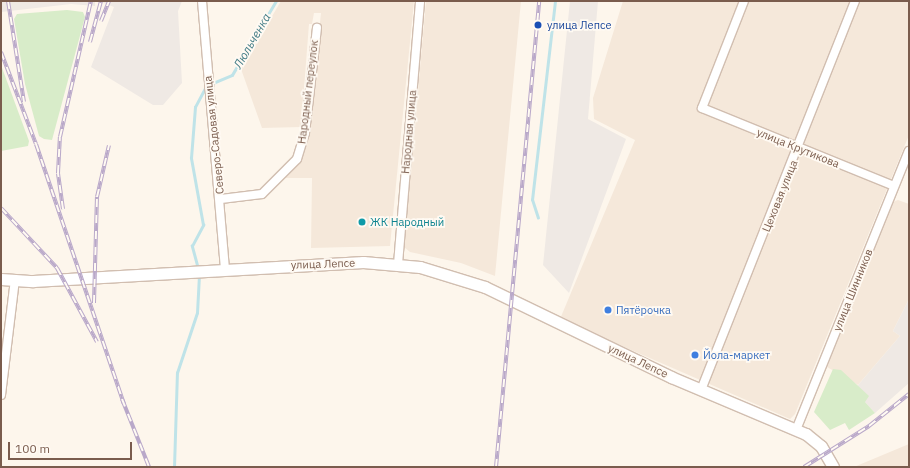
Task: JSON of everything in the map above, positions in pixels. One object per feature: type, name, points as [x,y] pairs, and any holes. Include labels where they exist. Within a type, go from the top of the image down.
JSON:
[{"type":"main road","name":"улица Лепсе","points":[[1,279],[15,280],[220,269],[398,264],[453,275],[485,287],[701,390],[796,430],[818,443],[833,467]]},
{"type":"street","name":"Северо-Садовая улица","points":[[202,1],[221,199],[220,269]]},
{"type":"street","name":"Народная улица","points":[[398,264],[420,1]]},
{"type":"street","name":"улица Крутикова","points":[[744,1],[702,108],[894,186]]},
{"type":"street","name":"Цеховая улица","points":[[701,390],[799,148],[854,1]]},
{"type":"street","name":"Народный переулок","points":[[221,199],[262,194],[297,159],[305,133],[316,28]]},
{"type":"street","name":"улица Шинников","points":[[796,430],[909,151]]},
{"type":"street","points":[[1,396],[15,280]]},
{"type":"shaded area","points":[[1,1],[95,1],[95,6],[71,4],[1,12]]},
{"type":"shaded area","points":[[99,1],[182,1],[178,11],[182,83],[163,105],[153,105],[91,67],[114,7]]},
{"type":"shaded area","points":[[281,1],[414,1],[390,246],[311,248],[312,178],[285,178],[298,163],[308,133],[321,13],[314,13],[312,24],[309,24],[301,127],[262,128],[241,69]]},
{"type":"shaded area","points":[[426,1],[521,1],[495,276],[461,263],[410,252],[404,247]]},
{"type":"shaded area","points":[[570,1],[598,1],[588,119],[626,139],[569,293],[543,265]]},
{"type":"shaded area","points":[[623,1],[909,1],[909,135],[795,414],[790,419],[560,319],[635,140],[594,119],[593,98]]},
{"type":"shaded area","points":[[898,200],[909,204],[909,299],[893,331],[900,336],[858,385],[827,367],[893,202]]},
{"type":"shaded area","points":[[909,299],[909,383],[875,413],[865,402],[847,398],[900,336],[893,331]]},
{"type":"shaded area","points":[[909,444],[909,467],[854,467]]},
{"type":"green space","points":[[67,10],[83,12],[85,17],[52,140],[44,139],[39,136],[25,84],[14,19],[17,14]]},
{"type":"green space","points":[[1,65],[29,141],[28,146],[1,151]]},
{"type":"green space","points":[[833,369],[841,370],[869,396],[865,402],[875,413],[849,430],[845,423],[830,430],[814,412]]},
{"type":"waterway","name":"Люльченка","points":[[198,269],[192,246],[203,225],[191,158],[195,107],[206,86],[232,75],[276,1]]},
{"type":"waterway","points":[[538,218],[532,200],[555,1]]},
{"type":"waterway","points":[[174,467],[177,373],[197,313],[199,274]]},
{"type":"railway","points":[[8,1],[24,102]]},
{"type":"railway","points":[[63,209],[58,173],[60,137],[91,1]]},
{"type":"railway","points":[[90,42],[101,1]]},
{"type":"railway","points":[[101,21],[109,1]]},
{"type":"railway","points":[[496,467],[539,1]]},
{"type":"railway","points":[[1,52],[36,144],[124,404]]},
{"type":"railway","points":[[94,303],[97,197],[109,145]]},
{"type":"railway","points":[[1,208],[57,268],[97,342]]},
{"type":"railway","points":[[804,467],[869,426],[909,394]]},
{"type":"railway","points":[[122,399],[149,467]]},
{"type":"place","name":"улица Лепсе","points":[[538,25]]},
{"type":"place","name":"ЖК Народный","points":[[362,222]]},
{"type":"place","name":"Пятёрочка","points":[[608,310]]},
{"type":"place","name":"Йола-маркет","points":[[695,355]]}]
